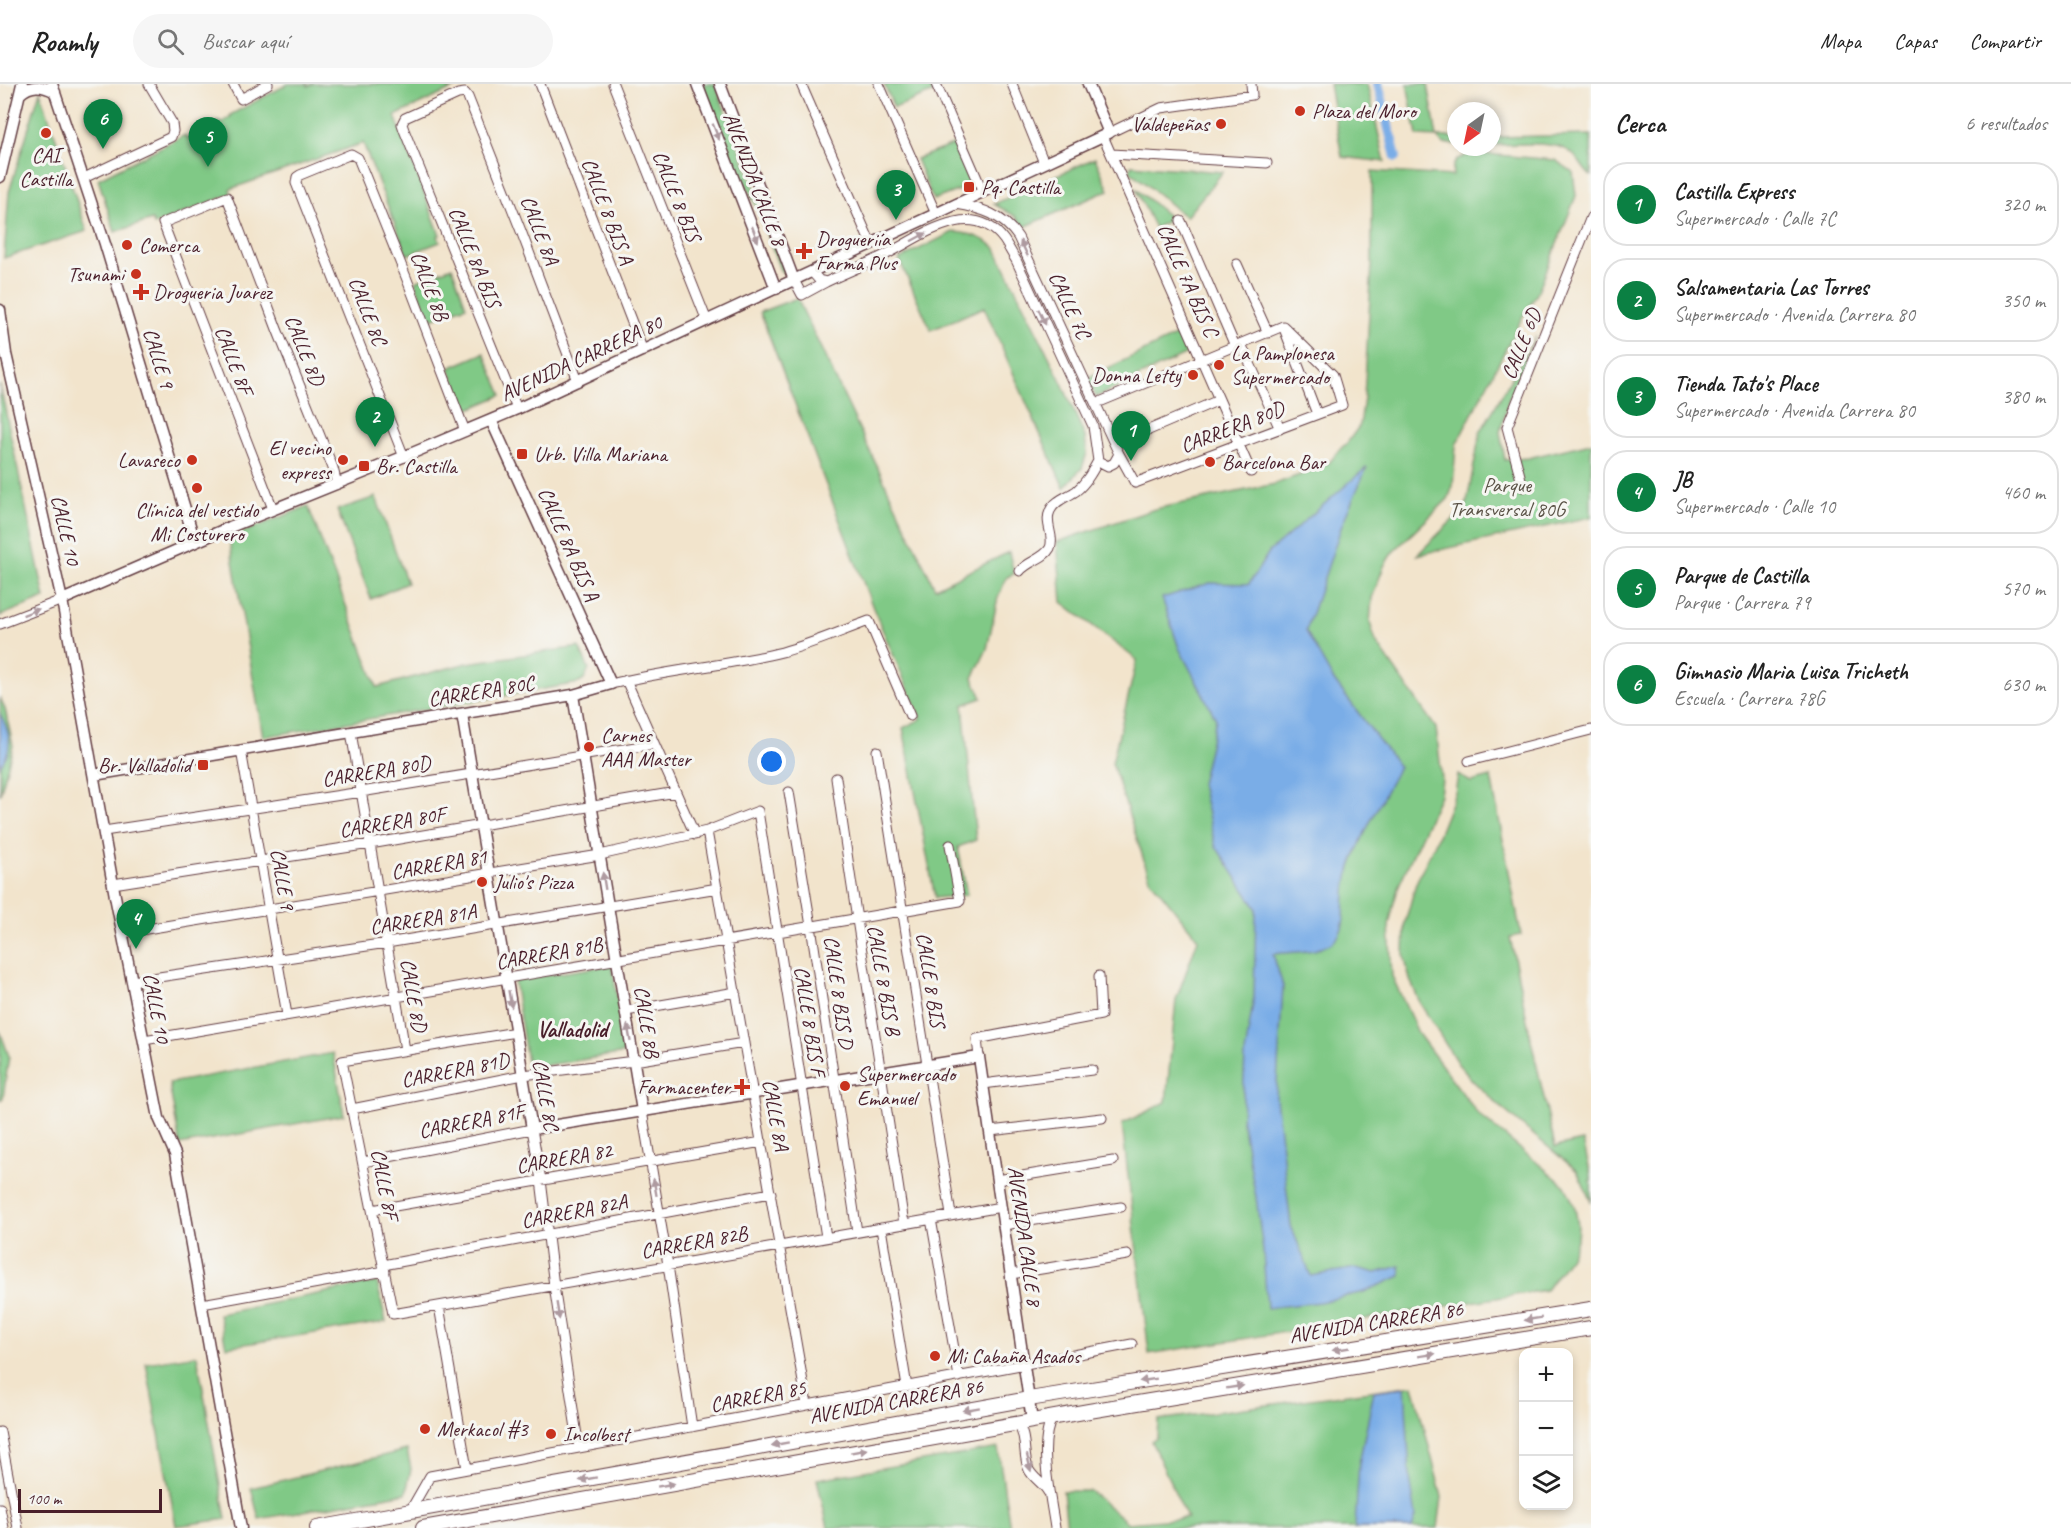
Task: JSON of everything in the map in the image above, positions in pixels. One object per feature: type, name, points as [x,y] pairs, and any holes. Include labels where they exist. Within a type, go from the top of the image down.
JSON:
[{"type":"main road","name":"AVENIDA CARRERA 86","points":[[317,1528],[1029,1399],[1591,1309]]},
{"type":"main road","name":"AVENIDA CARRERA 86","points":[[423,1528],[1053,1417],[1591,1328]]},
{"type":"street","points":[[84,178],[171,136],[172,123],[149,84]]},
{"type":"street","points":[[233,84],[241,99],[268,84]]},
{"type":"street","name":"CALLE 8 BIS A","points":[[540,84],[643,351]]},
{"type":"street","name":"CALLE 8 BIS","points":[[613,84],[707,321]]},
{"type":"street","name":"AVENIDA CALLE 8","points":[[697,84],[776,289]]},
{"type":"street","name":"AVENIDA CALLE 8","points":[[720,84],[794,280]]},
{"type":"street","points":[[801,84],[872,244]]},
{"type":"street","points":[[879,84],[936,214]]},
{"type":"street","points":[[936,84],[983,192]]},
{"type":"street","points":[[1012,84],[1044,163]]},
{"type":"street","name":"CALLE 7A BIS C","points":[[1088,84],[1112,154],[1251,472]]},
{"type":"street","points":[[1106,134],[1161,108],[1252,95],[1251,84]]},
{"type":"street","points":[[0,176],[21,89],[34,85],[53,88]]},
{"type":"street","name":"CALLE 9","points":[[53,88],[84,178],[195,542]]},
{"type":"street","name":"CALLE 8A","points":[[405,118],[465,93],[522,231],[578,381]]},
{"type":"street","name":"CALLE 8A BIS","points":[[405,118],[402,123],[404,129],[518,409]]},
{"type":"street","name":"AVENIDA CARRERA 80","points":[[62,600],[273,509],[518,409],[1106,134]]},
{"type":"street","name":"CALLE 8B","points":[[296,180],[300,175],[351,154],[356,155],[465,431]]},
{"type":"street","points":[[1112,154],[1267,163]]},
{"type":"street","name":"CALLE 8C","points":[[296,180],[404,457]]},
{"type":"street","name":"CALLE 8D","points":[[163,223],[227,197],[337,484]]},
{"type":"street","name":"CALLE 7C","points":[[956,204],[972,207],[1000,218],[1018,237],[1119,454],[1136,483]]},
{"type":"street","name":"CALLE 6D","points":[[1523,487],[1507,427],[1591,217]]},
{"type":"street","name":"CALLE 7C","points":[[826,282],[958,220],[970,221],[994,231],[1003,239],[1016,260],[1093,426],[1098,461]]},
{"type":"street","points":[[1181,221],[1238,345],[1280,429]]},
{"type":"street","name":"CALLE 8F","points":[[163,223],[273,509]]},
{"type":"street","points":[[1238,264],[1268,333]]},
{"type":"street","points":[[812,272],[819,280],[826,282]]},
{"type":"street","points":[[794,280],[802,295],[826,282]]},
{"type":"street","name":"CALLE 10","points":[[0,310],[6,354],[62,600],[122,933],[159,1118],[175,1154],[241,1528]]},
{"type":"street","points":[[1102,401],[1283,326],[1317,414]]},
{"type":"street","name":"CARRERA 80D","points":[[1136,483],[1342,405],[1333,375],[1283,326]]},
{"type":"street","name":"CALLE 10","points":[[0,338],[6,354]]},
{"type":"street","points":[[1123,441],[1219,400]]},
{"type":"street","name":"CALLE 8A BIS A","points":[[491,420],[610,684]]},
{"type":"street","points":[[1020,571],[1023,566],[1045,554],[1050,546],[1051,535],[1048,520],[1055,504],[1086,482],[1098,461],[1108,466],[1114,463],[1119,454]]},
{"type":"street","points":[[0,624],[62,600]]},
{"type":"street","name":"CARRERA 80C","points":[[94,775],[573,695],[626,680],[783,651],[869,621],[910,716]]},
{"type":"street","points":[[626,680],[695,835]]},
{"type":"street","name":"CALLE 8B","points":[[573,695],[660,1214],[692,1427]]},
{"type":"street","name":"CALLE 8C","points":[[462,714],[541,1180],[554,1286],[579,1448]]},
{"type":"street","points":[[1469,761],[1591,730]]},
{"type":"street","name":"CALLE 8D","points":[[351,732],[405,1050]]},
{"type":"street","name":"CARRERA 80D","points":[[104,831],[654,744]]},
{"type":"street","name":"CALLE 9","points":[[241,750],[287,1015]]},
{"type":"street","name":"CALLE 8 BIS","points":[[877,751],[951,1215]]},
{"type":"street","name":"CALLE 8 BIS B","points":[[836,778],[904,1224]]},
{"type":"street","name":"CARRERA 80F","points":[[113,884],[261,862],[676,792]]},
{"type":"street","name":"CALLE 8 BIS D","points":[[789,792],[812,926],[857,1232]]},
{"type":"street","name":"CARRERA 81","points":[[122,933],[600,855],[695,835],[758,811]]},
{"type":"street","name":"CALLE 8 BIS F","points":[[758,811],[826,1237]]},
{"type":"street","name":"CALLE 8A","points":[[707,831],[807,1405]]},
{"type":"street","name":"CARRERA 81B","points":[[144,1040],[960,901],[950,845]]},
{"type":"street","name":"CARRERA 81A","points":[[132,981],[387,943],[718,888]]},
{"type":"street","points":[[979,1057],[977,1039],[1101,1015],[1099,976]]},
{"type":"street","points":[[626,1011],[736,992]]},
{"type":"street","points":[[405,1050],[516,1032]]},
{"type":"street","name":"CARRERA 81D","points":[[352,1109],[523,1075],[744,1043]]},
{"type":"street","name":"CALLE 8F","points":[[393,1314],[342,1061],[405,1050]]},
{"type":"street","name":"AVENIDA CALLE 8","points":[[979,1057],[1032,1421]]},
{"type":"street","name":"CARRERA 81F","points":[[363,1162],[532,1129],[979,1057]]},
{"type":"street","points":[[983,1084],[1092,1070]]},
{"type":"street","points":[[990,1131],[1102,1118]]},
{"type":"street","name":"CARRERA 82","points":[[372,1210],[762,1142]]},
{"type":"street","points":[[997,1180],[1113,1161]]},
{"type":"street","name":"CARRERA 82A","points":[[202,1304],[548,1234],[771,1193]]},
{"type":"street","name":"CARRERA 82B","points":[[393,1314],[1001,1206]]},
{"type":"street","points":[[1004,1226],[1121,1207]]},
{"type":"street","points":[[931,1219],[959,1377]]},
{"type":"street","points":[[880,1228],[907,1387]]},
{"type":"street","points":[[1011,1274],[1127,1255]]},
{"type":"street","points":[[439,1306],[467,1469]]},
{"type":"street","name":"CARRERA 85","points":[[410,1511],[430,1476],[1132,1344]]},
{"type":"street","points":[[1053,1417],[1048,1426],[1045,1443],[1055,1528]]},
{"type":"street","points":[[1017,1424],[1022,1430],[1028,1468],[1043,1484],[1051,1497]]},
{"type":"street","points":[[0,1432],[18,1528]]},
{"type":"street","points":[[0,1508],[4,1528]]},
{"type":"green space","points":[[288,84],[307,84],[308,86],[312,84],[463,84],[395,116],[440,235],[438,236],[440,242],[407,255],[363,143],[230,189],[231,194],[154,225],[152,220],[115,232],[98,179],[185,135],[187,139],[213,128],[211,125],[219,121],[221,123],[230,115]]},
{"type":"green space","points":[[702,84],[715,84],[787,272],[785,274],[780,270],[756,206],[736,171]]},
{"type":"green space","points":[[884,84],[933,84],[936,91],[894,108]]},
{"type":"green space","points":[[1329,84],[1367,84],[1385,162],[1342,157]]},
{"type":"green space","points":[[1407,84],[1428,84],[1437,137],[1417,136]]},
{"type":"green space","points":[[40,91],[87,231],[4,258],[9,192]]},
{"type":"green space","points":[[1591,135],[1591,176],[1570,152],[1563,148],[1533,144],[1501,145],[1501,137]]},
{"type":"green space","points":[[1437,137],[1447,137],[1447,144],[1443,144]]},
{"type":"green space","points":[[958,143],[975,184],[933,200],[916,159]]},
{"type":"green space","points":[[1501,155],[1555,160],[1573,172],[1576,196],[1537,294],[1523,316],[1456,445],[1453,486],[1448,499],[1392,553],[1384,566],[1372,598],[1370,623],[1376,642],[1436,728],[1442,779],[1440,795],[1399,885],[1393,906],[1389,926],[1392,976],[1419,1035],[1478,1114],[1565,1186],[1575,1208],[1578,1225],[1577,1240],[1570,1257],[1546,1290],[1149,1354],[1122,1124],[1166,1102],[1176,1000],[1198,939],[1150,879],[1112,763],[1137,660],[1062,602],[1057,542],[1155,509],[1275,484],[1330,462],[1360,425],[1364,398],[1372,264],[1372,171],[1453,176],[1453,166],[1465,156]]},
{"type":"green space","points":[[1095,158],[1109,190],[1024,227],[1015,216],[994,204]]},
{"type":"green space","points":[[1131,165],[1223,172],[1186,217],[1130,171]]},
{"type":"green space","points":[[1135,188],[1172,219],[1155,228]]},
{"type":"green space","points":[[953,232],[976,236],[995,247],[1062,383],[1085,437],[1087,453],[1082,468],[1064,488],[984,307],[931,330],[899,259]]},
{"type":"green space","points":[[452,267],[466,306],[429,320],[415,281]]},
{"type":"green space","points":[[797,298],[935,588],[1009,552],[1014,574],[1007,577],[998,597],[987,649],[973,678],[982,698],[963,705],[976,840],[958,847],[967,895],[935,898],[903,728],[921,719],[873,608],[760,312]]},
{"type":"green space","points":[[1177,335],[1187,354],[1096,397],[1087,378]]},
{"type":"green space","name":"Parque Transversal 80G","points":[[1536,335],[1508,401],[1500,432],[1505,460],[1528,458],[1591,443],[1591,517],[1417,555],[1466,507],[1480,433]]},
{"type":"green space","points":[[484,353],[502,395],[467,410],[449,368]]},
{"type":"green space","points":[[0,385],[45,598],[0,616]]},
{"type":"green space","points":[[376,497],[407,583],[371,599],[337,510]]},
{"type":"green space","points":[[308,506],[377,687],[467,663],[579,647],[589,669],[584,680],[579,683],[263,737],[229,538]]},
{"type":"green space","points":[[0,697],[13,746],[0,795]]},
{"type":"green space","points":[[1458,775],[1471,782],[1491,777],[1521,935],[1510,937],[1555,1147],[1583,1141],[1591,1176],[1591,1202],[1577,1171],[1505,1111],[1458,1064],[1421,1005],[1410,980],[1404,955],[1405,923],[1416,883],[1455,793]]},
{"type":"green space","points":[[612,965],[626,1053],[528,1068],[514,980]]},
{"type":"green space","points":[[0,1031],[9,1056],[3,1098],[0,1101]]},
{"type":"green space","points":[[333,1053],[344,1115],[180,1145],[169,1083]]},
{"type":"green space","points":[[377,1282],[386,1322],[226,1347],[219,1314]]},
{"type":"green space","points":[[197,1355],[226,1519],[176,1526],[146,1363]]},
{"type":"green space","points":[[1413,1385],[1442,1497],[1438,1528],[1067,1528],[1063,1491],[1090,1491],[1128,1523],[1187,1518],[1151,1441],[1157,1437],[1158,1420]]},
{"type":"green space","points":[[998,1448],[1010,1528],[828,1528],[817,1479]]},
{"type":"green space","points":[[407,1450],[411,1469],[406,1493],[259,1519],[251,1488]]},
{"type":"water","points":[[1367,467],[1343,522],[1306,631],[1333,679],[1399,767],[1368,826],[1355,857],[1346,886],[1344,921],[1335,940],[1322,948],[1273,954],[1283,986],[1276,1098],[1291,1226],[1311,1276],[1356,1268],[1376,1273],[1400,1266],[1401,1276],[1364,1292],[1320,1302],[1267,1308],[1256,1197],[1242,1123],[1245,1054],[1254,996],[1256,908],[1215,845],[1201,784],[1216,719],[1179,648],[1162,598],[1210,583],[1249,584],[1269,552]]},
{"type":"water","points":[[0,714],[8,734],[9,747],[0,766]]},
{"type":"water","points":[[1405,1387],[1410,1478],[1416,1516],[1412,1528],[1355,1528],[1359,1463],[1374,1391]]},
{"type":"waterway","points":[[1378,84],[1396,157]]},
{"type":"place","name":"Plaza del Moro","points":[[1300,111]]},
{"type":"place","name":"Valdepeñas","points":[[1221,124]]},
{"type":"place","name":"CAI Castilla","points":[[46,133]]},
{"type":"place","name":"Gimnasio Maria Luisa Tricheth","points":[[103,149]]},
{"type":"place","name":"Parque de Castilla","points":[[208,167]]},
{"type":"place","name":"Pq. Castilla","points":[[969,187]]},
{"type":"place","name":"Tienda Tato's Place","points":[[896,220]]},
{"type":"place","name":"Comerca","points":[[127,245]]},
{"type":"place","name":"Drogueriía Farma Plus","points":[[804,251]]},
{"type":"place","name":"Tsunami","points":[[136,274]]},
{"type":"place","name":"Drogueria Juarez","points":[[141,292]]},
{"type":"place","name":"La Pamplonesa Supermercado","points":[[1219,365]]},
{"type":"place","name":"Donna Letty","points":[[1193,375]]},
{"type":"place","name":"Salsamentaria Las Torres","points":[[375,447]]},
{"type":"place","name":"Urb. Villa Mariana","points":[[522,454]]},
{"type":"place","name":"Lavaseco","points":[[192,460]]},
{"type":"place","name":"El vecino express","points":[[343,460]]},
{"type":"place","name":"Castilla Express","points":[[1131,461]]},
{"type":"place","name":"Barcelona Bar","points":[[1210,462]]},
{"type":"place","name":"Br. Castilla","points":[[364,466]]},
{"type":"place","name":"Clínica del vestido Mi Costurero","points":[[197,488]]},
{"type":"place","name":"Carnes AAA Master","points":[[589,747]]},
{"type":"place","name":"Br. Valladolid","points":[[203,765]]},
{"type":"place","name":"Julio's Pizza","points":[[482,882]]},
{"type":"place","name":"JB","points":[[136,949]]},
{"type":"place","name":"Supermercado Emanuel","points":[[845,1086]]},
{"type":"place","name":"Farmacenter","points":[[742,1087]]},
{"type":"place","name":"Mi Cabaña Asados","points":[[935,1356]]},
{"type":"place","name":"Merkacol #3","points":[[425,1429]]},
{"type":"place","name":"Incolbest","points":[[551,1434]]},
{"type":"district","name":"Valladolid","points":[[572,1029]]}]
